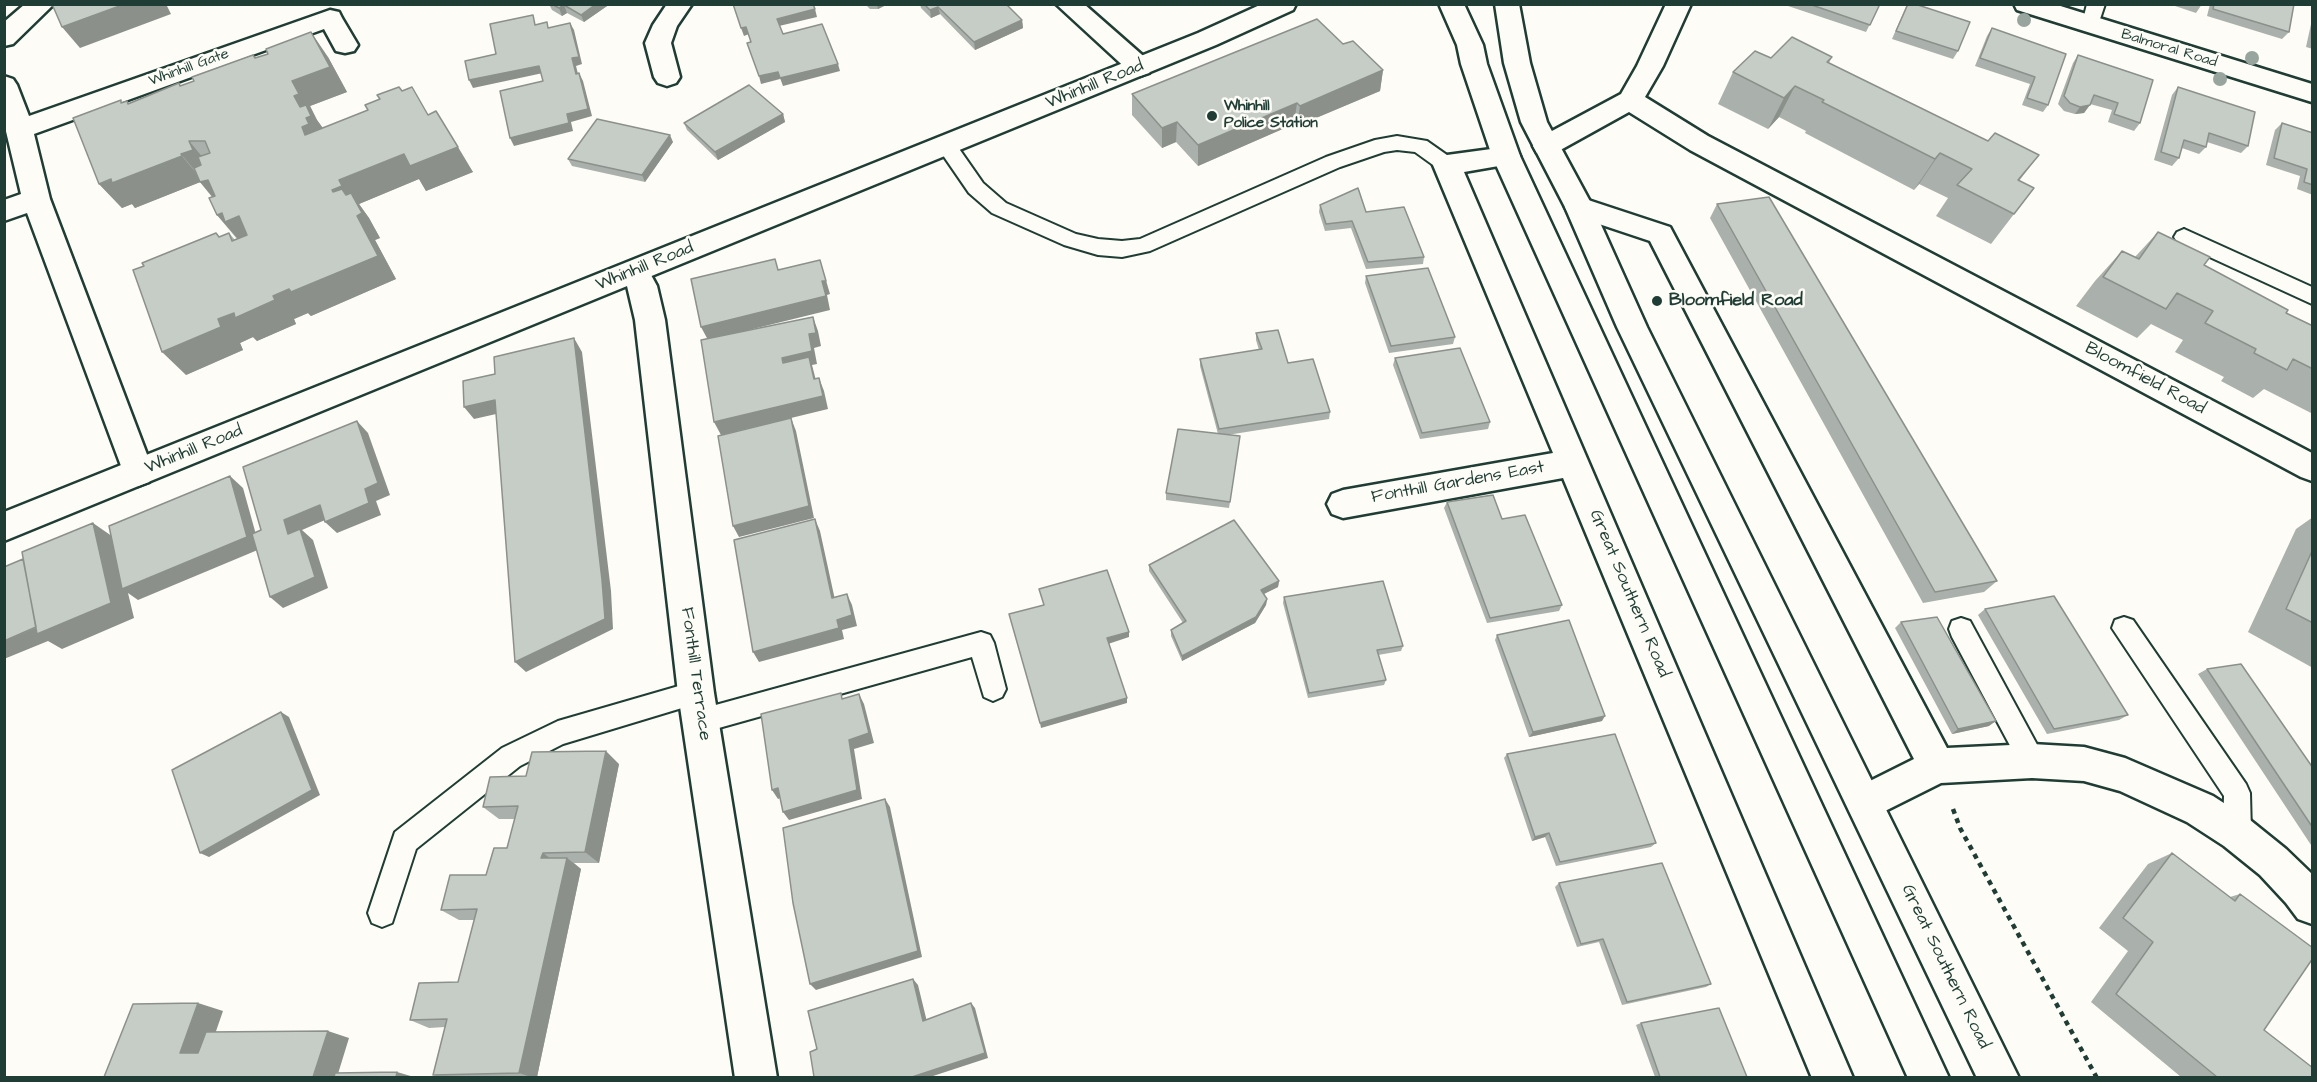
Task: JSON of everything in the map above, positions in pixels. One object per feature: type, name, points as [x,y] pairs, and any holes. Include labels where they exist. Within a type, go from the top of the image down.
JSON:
[{"type":"street","points":[[4,38],[20,21],[42,4]]},
{"type":"street","points":[[667,76],[658,43],[665,25],[680,4]]},
{"type":"street","points":[[1068,4],[1140,67]]},
{"type":"street","name":"Whinhill Road","points":[[4,527],[1140,67],[1284,4]]},
{"type":"street","points":[[1451,4],[1470,45],[1474,64],[1506,156],[1929,1077]]},
{"type":"street","name":"Great Southern Road","points":[[1507,4],[1524,87],[1534,122],[1579,207],[1632,327],[1999,1077]]},
{"type":"street","points":[[1546,146],[1630,100],[1650,66],[1679,4]]},
{"type":"street","name":"Balmoral Road","points":[[2026,4],[2093,14],[2313,93]]},
{"type":"street","name":"Whinhill Gate","points":[[20,129],[330,18],[345,45]]},
{"type":"street","points":[[4,85],[20,129],[36,199],[138,473]]},
{"type":"street","name":"Bloomfield Road","points":[[1630,100],[1699,143],[2313,468]]},
{"type":"street","points":[[1447,165],[1506,156]]},
{"type":"street","name":"Great Southern Road","points":[[1447,165],[1833,1077]]},
{"type":"street","points":[[4,211],[36,199]]},
{"type":"street","points":[[1579,207],[1660,234],[1937,766]]},
{"type":"street","name":"Fonthill Terrace","points":[[634,272],[642,286],[650,320],[699,707],[756,1077]]},
{"type":"street","name":"Fonthill Gardens East","points":[[1343,504],[1574,463]]},
{"type":"street","points":[[1865,803],[1937,766],[2032,761],[2084,764],[2125,775],[2200,809],[2237,833],[2273,862],[2313,905]]},
{"type":"lane","points":[[946,145],[976,188],[999,208],[1071,240],[1098,247],[1122,249],[1143,246],[1333,162],[1382,145],[1397,143],[1420,146],[1447,165]]},
{"type":"lane","points":[[2184,237],[2313,296]]},
{"type":"lane","points":[[2124,628],[2237,793],[2237,833]]},
{"type":"lane","points":[[1961,629],[2032,761]]},
{"type":"lane","points":[[382,913],[405,841],[511,757],[558,734],[699,707],[981,643],[993,689]]},
{"type":"path","points":[[1937,766],[1960,828],[2097,1077]]},
{"type":"building","points":[[52,4],[125,4],[62,27]]},
{"type":"building","points":[[552,4],[596,4],[581,15],[564,5],[559,8]]},
{"type":"building","points":[[733,4],[813,4],[815,9],[777,19],[783,34],[822,24],[838,64],[780,78],[778,72],[759,76],[747,43],[751,42],[746,27],[741,28]]},
{"type":"building","points":[[924,4],[1006,4],[1022,20],[974,42],[938,7],[930,10]]},
{"type":"building","points":[[1809,4],[1880,4],[1870,25]]},
{"type":"building","points":[[1908,4],[1915,4],[1970,22],[1958,51],[1896,31]]},
{"type":"building","points":[[2214,4],[2294,4],[2289,32],[2213,9]]},
{"type":"building","points":[[533,15],[535,25],[547,22],[548,28],[570,23],[579,57],[572,58],[576,74],[579,73],[588,109],[567,114],[569,123],[510,138],[500,91],[543,81],[539,66],[469,80],[465,61],[496,54],[490,24]]},
{"type":"building","points":[[1317,19],[1343,44],[1353,41],[1383,70],[1300,106],[1297,103],[1198,145],[1177,122],[1162,128],[1132,94]]},
{"type":"building","points":[[1992,28],[2066,54],[2048,105],[2027,98],[2035,77],[1980,58]]},
{"type":"building","points":[[311,32],[330,67],[292,81],[299,94],[294,96],[300,107],[306,105],[311,116],[306,118],[309,124],[302,127],[305,135],[368,110],[365,105],[380,99],[377,95],[399,87],[402,91],[412,87],[428,115],[436,111],[458,147],[410,166],[404,154],[339,180],[342,186],[332,190],[333,192],[342,189],[346,195],[351,193],[362,213],[357,216],[378,256],[291,292],[289,289],[273,296],[275,300],[235,318],[234,313],[218,319],[221,327],[162,352],[133,270],[144,266],[142,263],[216,233],[219,237],[229,233],[232,241],[247,235],[239,216],[225,222],[222,213],[217,215],[209,198],[215,196],[208,180],[200,182],[194,168],[201,165],[198,157],[210,153],[205,141],[189,141],[193,150],[181,154],[182,156],[112,183],[111,179],[99,184],[73,118],[121,100],[121,103],[127,101],[128,104],[179,83],[180,86],[194,81],[192,77],[253,55],[255,58],[268,54],[266,49]]},
{"type":"building","points":[[1792,37],[1832,57],[1827,62],[1988,141],[1995,133],[2039,155],[2018,180],[2034,188],[2014,214],[1957,185],[1972,169],[1940,153],[1935,159],[1795,86],[1784,98],[1733,72],[1755,51],[1771,58]]},
{"type":"building","points":[[2078,55],[2153,80],[2140,123],[2114,114],[2118,103],[2094,95],[2090,105],[2080,107],[2070,103],[2064,96]]},
{"type":"building","points":[[749,85],[783,114],[715,152],[684,123]]},
{"type":"building","points":[[2178,87],[2255,112],[2248,146],[2209,133],[2206,147],[2184,140],[2179,158],[2161,152]]},
{"type":"building","points":[[597,119],[670,135],[642,175],[568,159]]},
{"type":"building","points":[[2282,123],[2313,133],[2313,185],[2304,182],[2307,169],[2274,158]]},
{"type":"building","points":[[1358,188],[1366,212],[1404,207],[1424,257],[1368,262],[1352,221],[1326,224],[1320,205]]},
{"type":"building","points":[[1769,197],[1997,581],[1935,592],[1717,204]]},
{"type":"building","points":[[2158,232],[2210,257],[2204,265],[2288,310],[2286,313],[2313,326],[2313,369],[2293,359],[2287,370],[2254,353],[2256,349],[2205,323],[2213,311],[2177,293],[2166,309],[2103,277],[2122,251],[2139,259]]},
{"type":"building","points":[[775,259],[778,270],[820,260],[826,281],[822,281],[826,296],[701,327],[691,279]]},
{"type":"building","points":[[1428,268],[1455,337],[1391,346],[1366,276]]},
{"type":"building","points":[[813,317],[816,333],[809,334],[812,351],[782,358],[783,363],[809,357],[814,379],[819,378],[823,396],[714,422],[701,340]]},
{"type":"building","points":[[1278,330],[1288,363],[1313,359],[1330,412],[1219,429],[1200,359],[1262,349],[1256,333]]},
{"type":"building","points":[[574,338],[605,619],[515,662],[495,400],[464,407],[463,381],[495,374],[494,357]]},
{"type":"building","points":[[1460,348],[1490,422],[1422,433],[1395,358]]},
{"type":"building","points":[[791,418],[809,506],[733,526],[718,436]]},
{"type":"building","points":[[357,421],[378,483],[365,489],[369,503],[325,522],[320,505],[284,520],[288,534],[300,529],[315,577],[270,597],[252,534],[261,530],[243,467]]},
{"type":"building","points":[[1178,429],[1240,436],[1230,502],[1166,493]]},
{"type":"building","points":[[230,476],[247,537],[122,589],[109,526]]},
{"type":"building","points":[[1493,495],[1502,519],[1525,515],[1562,605],[1490,618],[1447,502]]},
{"type":"building","points":[[815,519],[832,598],[847,594],[852,615],[837,620],[839,628],[753,652],[734,540]]},
{"type":"building","points":[[1234,520],[1279,581],[1261,590],[1267,599],[1256,617],[1182,656],[1171,630],[1186,621],[1149,565]]},
{"type":"building","points":[[93,523],[111,603],[37,634],[22,552]]},
{"type":"building","points":[[2313,549],[2313,623],[2286,609]]},
{"type":"building","points":[[23,559],[36,627],[4,641],[4,567]]},
{"type":"building","points":[[1107,570],[1129,632],[1107,638],[1127,698],[1040,723],[1009,614],[1044,605],[1039,589]]},
{"type":"building","points":[[1383,581],[1403,646],[1377,650],[1386,680],[1309,693],[1284,597]]},
{"type":"building","points":[[2054,596],[2128,715],[2054,729],[1985,609]]},
{"type":"building","points":[[1937,617],[1996,721],[1958,729],[1901,622]]},
{"type":"building","points":[[1569,620],[1605,716],[1533,732],[1497,635]]},
{"type":"building","points":[[2241,664],[2313,768],[2313,828],[2207,669]]},
{"type":"building","points":[[841,693],[842,699],[859,694],[869,733],[849,740],[857,790],[783,812],[778,788],[772,790],[761,714]]},
{"type":"building","points":[[281,712],[312,790],[200,853],[172,770]]},
{"type":"building","points":[[1615,734],[1656,843],[1560,862],[1549,833],[1535,837],[1507,754]]},
{"type":"building","points":[[606,751],[585,852],[543,853],[541,858],[567,858],[519,1073],[433,1075],[447,1019],[410,1020],[419,983],[458,982],[477,909],[441,910],[450,875],[486,875],[494,848],[507,848],[518,806],[483,807],[490,777],[526,776],[532,752]]},
{"type":"building","points":[[885,799],[918,951],[810,984],[793,903],[783,828]]},
{"type":"building","points":[[2172,853],[2235,901],[2240,894],[2313,948],[2313,958],[2264,1030],[2313,1068],[2313,1077],[2217,1077],[2116,994],[2153,942],[2123,918]]},
{"type":"building","points":[[1662,863],[1711,984],[1627,1002],[1603,939],[1581,944],[1559,883]]},
{"type":"building","points":[[913,979],[923,1021],[971,1003],[985,1053],[912,1077],[814,1077],[810,1052],[817,1049],[808,1011]]},
{"type":"building","points":[[198,1003],[180,1053],[198,1053],[206,1032],[328,1031],[313,1077],[104,1077],[133,1004]]},
{"type":"building","points":[[1719,1008],[1747,1077],[1660,1077],[1641,1023]]},
{"type":"building","points":[[397,1072],[396,1077],[334,1077],[335,1073]]},
{"type":"place","name":"Whinhill Police Station","points":[[1212,116]]},
{"type":"place","name":"Bloomfield Road","points":[[1657,301]]}]
